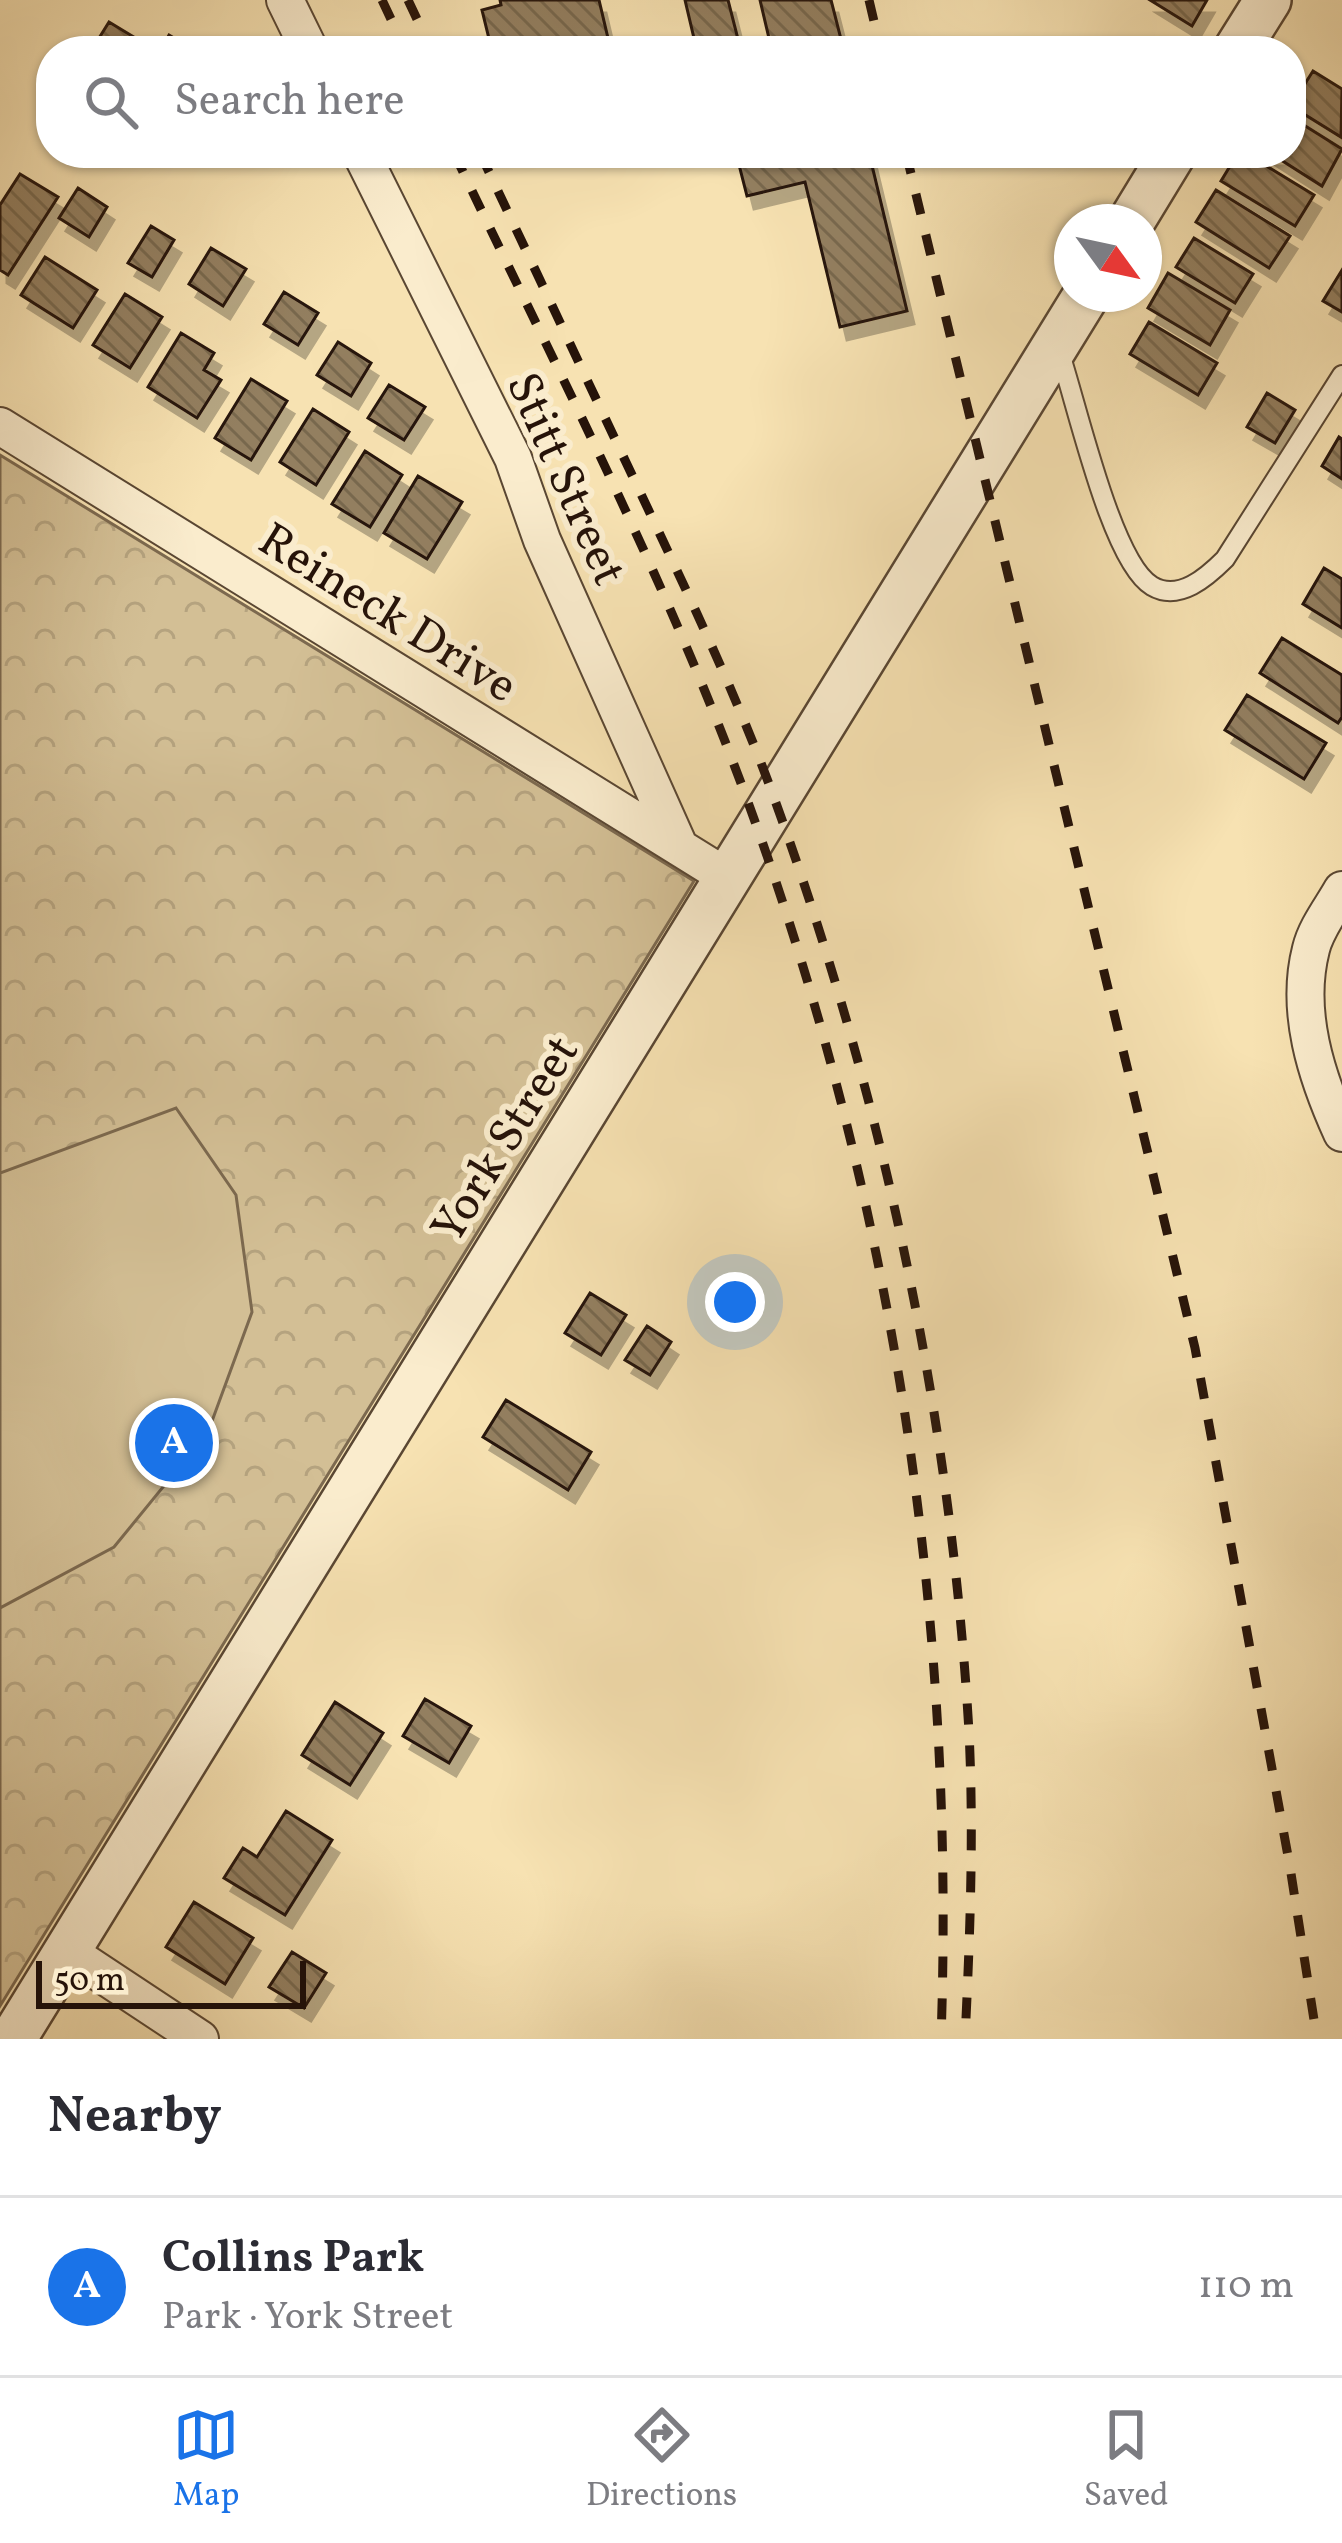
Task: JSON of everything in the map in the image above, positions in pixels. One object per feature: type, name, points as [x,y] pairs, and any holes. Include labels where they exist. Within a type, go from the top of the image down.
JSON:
[{"type":"street","points":[[285,0],[303,36]]},
{"type":"street","points":[[1245,36],[1268,0]]},
{"type":"street","name":"Stitt Street","points":[[368,168],[513,458],[542,540],[679,846]]},
{"type":"street","points":[[1142,204],[1164,168]]},
{"type":"street","name":"York Street","points":[[13,2039],[1076,312]]},
{"type":"street","name":"Reineck Drive","points":[[0,427],[727,877]]},
{"type":"street","points":[[1342,890],[1312,945],[1305,988],[1308,1040],[1342,1132]]},
{"type":"street","points":[[68,1951],[200,2039]]},
{"type":"lane","points":[[1056,344],[1114,527],[1140,577],[1156,589],[1179,590],[1204,581],[1225,559],[1342,375]]},
{"type":"green space","points":[[0,455],[694,881],[0,2006]]},
{"type":"green space","points":[[176,1108],[236,1195],[252,1312],[208,1432],[114,1547],[0,1608],[0,1173]]},
{"type":"building","points":[[500,0],[599,0],[607,36],[488,36],[482,10],[501,5]]},
{"type":"building","points":[[685,0],[728,0],[737,36],[693,36]]},
{"type":"building","points":[[760,0],[831,0],[840,36],[768,36]]},
{"type":"building","points":[[1150,0],[1207,0],[1192,26]]},
{"type":"building","points":[[109,22],[132,36],[100,36]]},
{"type":"building","points":[[1313,71],[1342,89],[1341,137],[1306,115],[1306,82]]},
{"type":"building","points":[[1306,126],[1342,149],[1322,186],[1294,168],[1306,168]]},
{"type":"building","points":[[740,168],[873,168],[907,311],[840,327],[805,182],[747,196]]},
{"type":"building","points":[[1229,168],[1270,168],[1314,195],[1295,226],[1221,181]]},
{"type":"building","points":[[20,174],[58,197],[8,275],[0,270],[0,205]]},
{"type":"building","points":[[78,188],[107,207],[89,237],[59,218]]},
{"type":"building","points":[[1216,190],[1290,236],[1269,268],[1196,222]]},
{"type":"building","points":[[151,226],[174,240],[152,277],[128,263]]},
{"type":"building","points":[[1194,238],[1253,274],[1235,303],[1176,267]]},
{"type":"building","points":[[211,248],[246,269],[223,306],[189,284]]},
{"type":"building","points":[[45,257],[97,290],[73,328],[21,295]]},
{"type":"building","points":[[1342,270],[1342,312],[1323,301]]},
{"type":"building","points":[[1168,273],[1230,310],[1210,345],[1155,312],[1162,312],[1162,284]]},
{"type":"building","points":[[284,292],[318,313],[298,345],[264,324]]},
{"type":"building","points":[[125,294],[162,317],[130,368],[93,345]]},
{"type":"building","points":[[1149,322],[1217,363],[1198,395],[1130,354]]},
{"type":"building","points":[[181,333],[214,353],[204,370],[221,380],[197,418],[148,387]]},
{"type":"building","points":[[338,342],[371,363],[351,396],[317,375]]},
{"type":"building","points":[[251,379],[287,401],[251,460],[215,438]]},
{"type":"building","points":[[389,385],[425,407],[404,440],[368,418]]},
{"type":"building","points":[[1267,393],[1295,410],[1275,443],[1247,427]]},
{"type":"building","points":[[313,409],[349,432],[316,485],[280,462]]},
{"type":"building","points":[[1339,437],[1342,439],[1342,479],[1322,466]]},
{"type":"building","points":[[365,451],[402,475],[370,527],[332,504]]},
{"type":"building","points":[[418,476],[462,502],[427,559],[384,533]]},
{"type":"building","points":[[1324,568],[1342,579],[1342,628],[1303,604]]},
{"type":"building","points":[[1282,638],[1342,675],[1338,723],[1260,673]]},
{"type":"building","points":[[1247,695],[1326,743],[1304,779],[1225,730]]},
{"type":"building","points":[[590,1293],[626,1315],[601,1355],[565,1333]]},
{"type":"building","points":[[647,1326],[671,1342],[650,1375],[625,1360]]},
{"type":"building","points":[[506,1400],[591,1452],[568,1490],[483,1437]]},
{"type":"building","points":[[425,1699],[471,1726],[449,1763],[403,1736]]},
{"type":"building","points":[[335,1702],[383,1733],[350,1785],[302,1755]]},
{"type":"building","points":[[286,1811],[332,1840],[285,1915],[224,1878],[243,1848],[257,1857]]},
{"type":"building","points":[[194,1902],[253,1938],[225,1984],[166,1947]]},
{"type":"building","points":[[292,1952],[326,1973],[304,2008],[269,1987]]},
{"type":"railway","points":[[382,0],[399,36]]},
{"type":"railway","points":[[408,0],[425,36]]},
{"type":"railway","points":[[869,0],[877,36]]},
{"type":"railway","points":[[461,168],[607,470],[713,712],[796,945],[840,1097],[876,1251],[904,1407],[924,1564],[943,1880],[941,2039]]},
{"type":"railway","points":[[487,168],[692,602],[755,747],[809,899],[876,1132],[927,1370],[960,1611],[971,1808],[965,2039]]},
{"type":"railway","points":[[910,168],[1195,1348],[1317,2039]]},
{"type":"place","name":"Collins Park","points":[[174,1443]]}]
